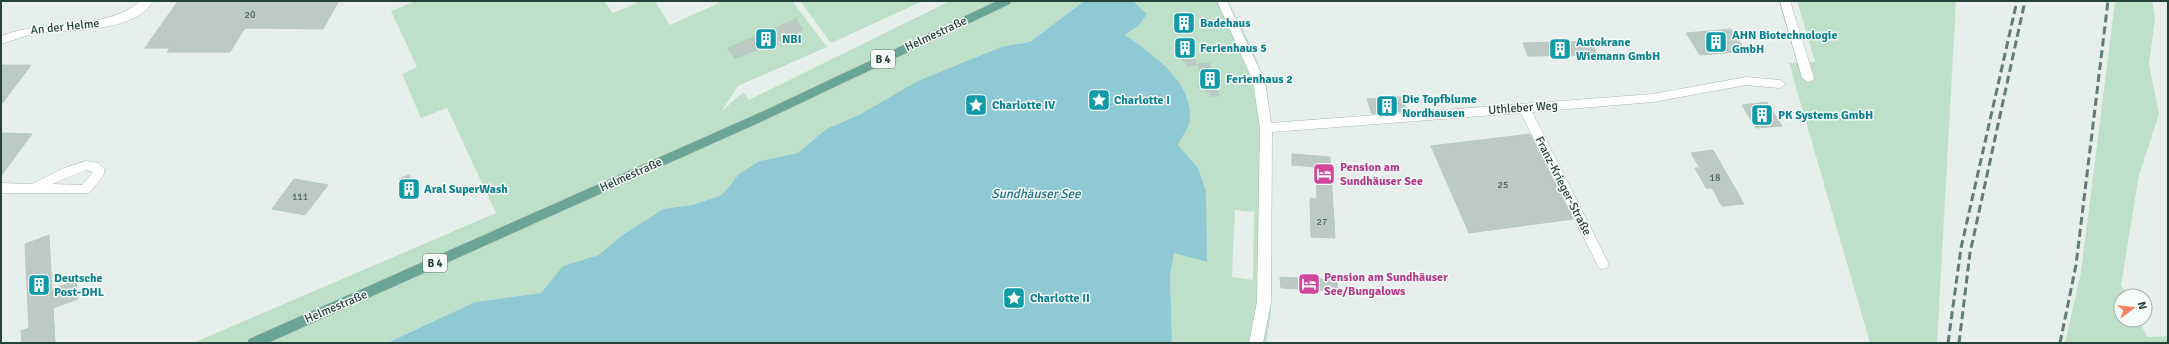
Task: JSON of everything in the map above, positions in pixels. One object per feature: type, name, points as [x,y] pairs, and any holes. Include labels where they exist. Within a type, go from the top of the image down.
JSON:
[{"type":"main road","name":"Helmestraße","points":[[254,343],[746,123],[1006,1]]},
{"type":"street","name":"An der Helme","points":[[1,40],[23,31],[97,25],[110,22],[136,11],[148,1]]},
{"type":"street","points":[[1222,1],[1259,81],[1266,128],[1264,302],[1256,343]]},
{"type":"street","points":[[1785,1],[1808,78]]},
{"type":"street","name":"Uthleber Weg","points":[[1266,128],[1653,98],[1746,81],[1780,84]]},
{"type":"street","name":"Franz-Krieger-Straße","points":[[1524,108],[1603,264]]},
{"type":"street","points":[[1,188],[35,188]]},
{"type":"green space","points":[[416,1],[604,1],[613,13],[642,1],[655,1],[670,25],[719,3],[718,1],[792,1],[827,47],[738,86],[721,112],[743,92],[749,100],[950,1],[1084,1],[1030,42],[1004,46],[859,115],[826,129],[798,153],[759,161],[739,174],[722,195],[692,205],[663,209],[621,236],[599,256],[563,266],[541,293],[475,302],[387,343],[193,343],[496,213],[447,108],[421,118],[402,74],[417,67],[391,11]]},
{"type":"green space","points":[[800,1],[923,1],[831,43]]},
{"type":"green space","points":[[1132,1],[1228,1],[1252,48],[1267,87],[1272,146],[1271,313],[1266,343],[1170,343],[1172,341],[1170,275],[1174,253],[1207,262],[1198,168],[1178,145],[1190,121],[1125,35],[1138,26]],"holes":[[[1235,210],[1254,212],[1253,280],[1232,277]]]},
{"type":"green space","points":[[1797,1],[1956,1],[1937,343],[1870,343],[1789,63],[1815,62]]},
{"type":"green space","points":[[2115,1],[2152,1],[2155,18],[2149,64],[2159,114],[2139,175],[2121,285],[2123,288],[2113,288],[2113,328],[2143,328],[2147,337],[2168,336],[2168,343],[2065,343],[2081,272]]},
{"type":"water","name":"Sundhäuser See","points":[[1084,1],[1134,2],[1147,14],[1138,26],[1125,35],[1159,60],[1169,70],[1185,93],[1189,106],[1190,120],[1187,130],[1178,145],[1198,168],[1206,192],[1207,262],[1174,253],[1170,275],[1172,341],[1170,343],[387,343],[475,302],[541,293],[563,266],[599,255],[621,236],[663,209],[692,205],[722,195],[739,174],[759,161],[798,153],[826,129],[859,115],[918,81],[1004,46],[1030,42]]},
{"type":"building","points":[[178,1],[339,1],[323,29],[245,28],[230,52],[167,52],[170,48],[145,48]]},
{"type":"building","name":"Badehaus","points":[[1183,16],[1194,20],[1186,34],[1174,29]]},
{"type":"building","name":"NBI","points":[[796,19],[803,30],[735,59],[728,48]]},
{"type":"building","name":"AHN Biotechnologie GmbH","points":[[1731,29],[1746,51],[1700,55],[1686,33]]},
{"type":"building","name":"Autokrane Wiemann GmbH","points":[[1592,41],[1597,55],[1528,56],[1523,43]]},
{"type":"building","points":[[1190,45],[1196,65],[1188,66],[1186,62],[1184,62],[1179,46]]},
{"type":"building","points":[[1209,63],[1219,96],[1210,96],[1209,92],[1206,92],[1198,64]]},
{"type":"building","points":[[1,65],[31,65],[1,105]]},
{"type":"building","name":"Die Topfblume Nordhausen","points":[[1402,97],[1407,111],[1372,114],[1367,99]]},
{"type":"building","name":"PK Systems GmbH","points":[[1767,102],[1782,126],[1756,128],[1742,105]]},
{"type":"building","points":[[1,133],[32,134],[1,176]]},
{"type":"building","points":[[1530,134],[1573,219],[1469,233],[1431,146]]},
{"type":"building","points":[[1713,150],[1744,204],[1722,206],[1712,188],[1706,188],[1695,168],[1700,168],[1691,153]]},
{"type":"building","points":[[1292,154],[1330,157],[1335,238],[1311,237],[1310,198],[1317,199],[1316,167],[1292,165]]},
{"type":"building","name":"Aral SuperWash","points":[[409,175],[417,195],[406,199],[399,179]]},
{"type":"building","points":[[294,179],[328,185],[305,215],[272,209]]},
{"type":"building","name":"Deutsche Post-DHL","points":[[49,235],[52,290],[76,280],[78,299],[53,308],[55,343],[22,343],[21,331],[29,328],[25,244]]},
{"type":"building","name":"Pension am Sundhäuser See/Bungalows","points":[[1280,277],[1337,280],[1338,291],[1281,288]]},
{"type":"railway","points":[[1948,343],[1961,248],[2017,1]]},
{"type":"railway","points":[[1959,343],[1970,253],[2025,1]]},
{"type":"railway","points":[[2060,343],[2076,265],[2108,1]]},
{"type":"place","name":"Badehaus","points":[[1184,23]]},
{"type":"place","name":"NBI","points":[[766,39]]},
{"type":"place","name":"AHN Biotechnologie GmbH","points":[[1716,42]]},
{"type":"place","name":"Ferienhaus 5","points":[[1185,48]]},
{"type":"place","name":"Autokrane Wiemann GmbH","points":[[1560,49]]},
{"type":"place","name":"Ferienhaus 2","points":[[1210,79]]},
{"type":"place","name":"Charlotte I","points":[[1099,100]]},
{"type":"place","name":"Charlotte IV","points":[[976,105]]},
{"type":"place","name":"Die Topfblume Nordhausen","points":[[1387,106]]},
{"type":"place","name":"PK Systems GmbH","points":[[1762,115]]},
{"type":"place","name":"Pension am Sundhäuser See","points":[[1324,174]]},
{"type":"place","name":"Aral SuperWash","points":[[409,189]]},
{"type":"place","name":"Pension am Sundhäuser See/Bungalows","points":[[1309,284]]},
{"type":"place","name":"Deutsche Post-DHL","points":[[39,285]]},
{"type":"place","name":"Charlotte II","points":[[1014,298]]}]
